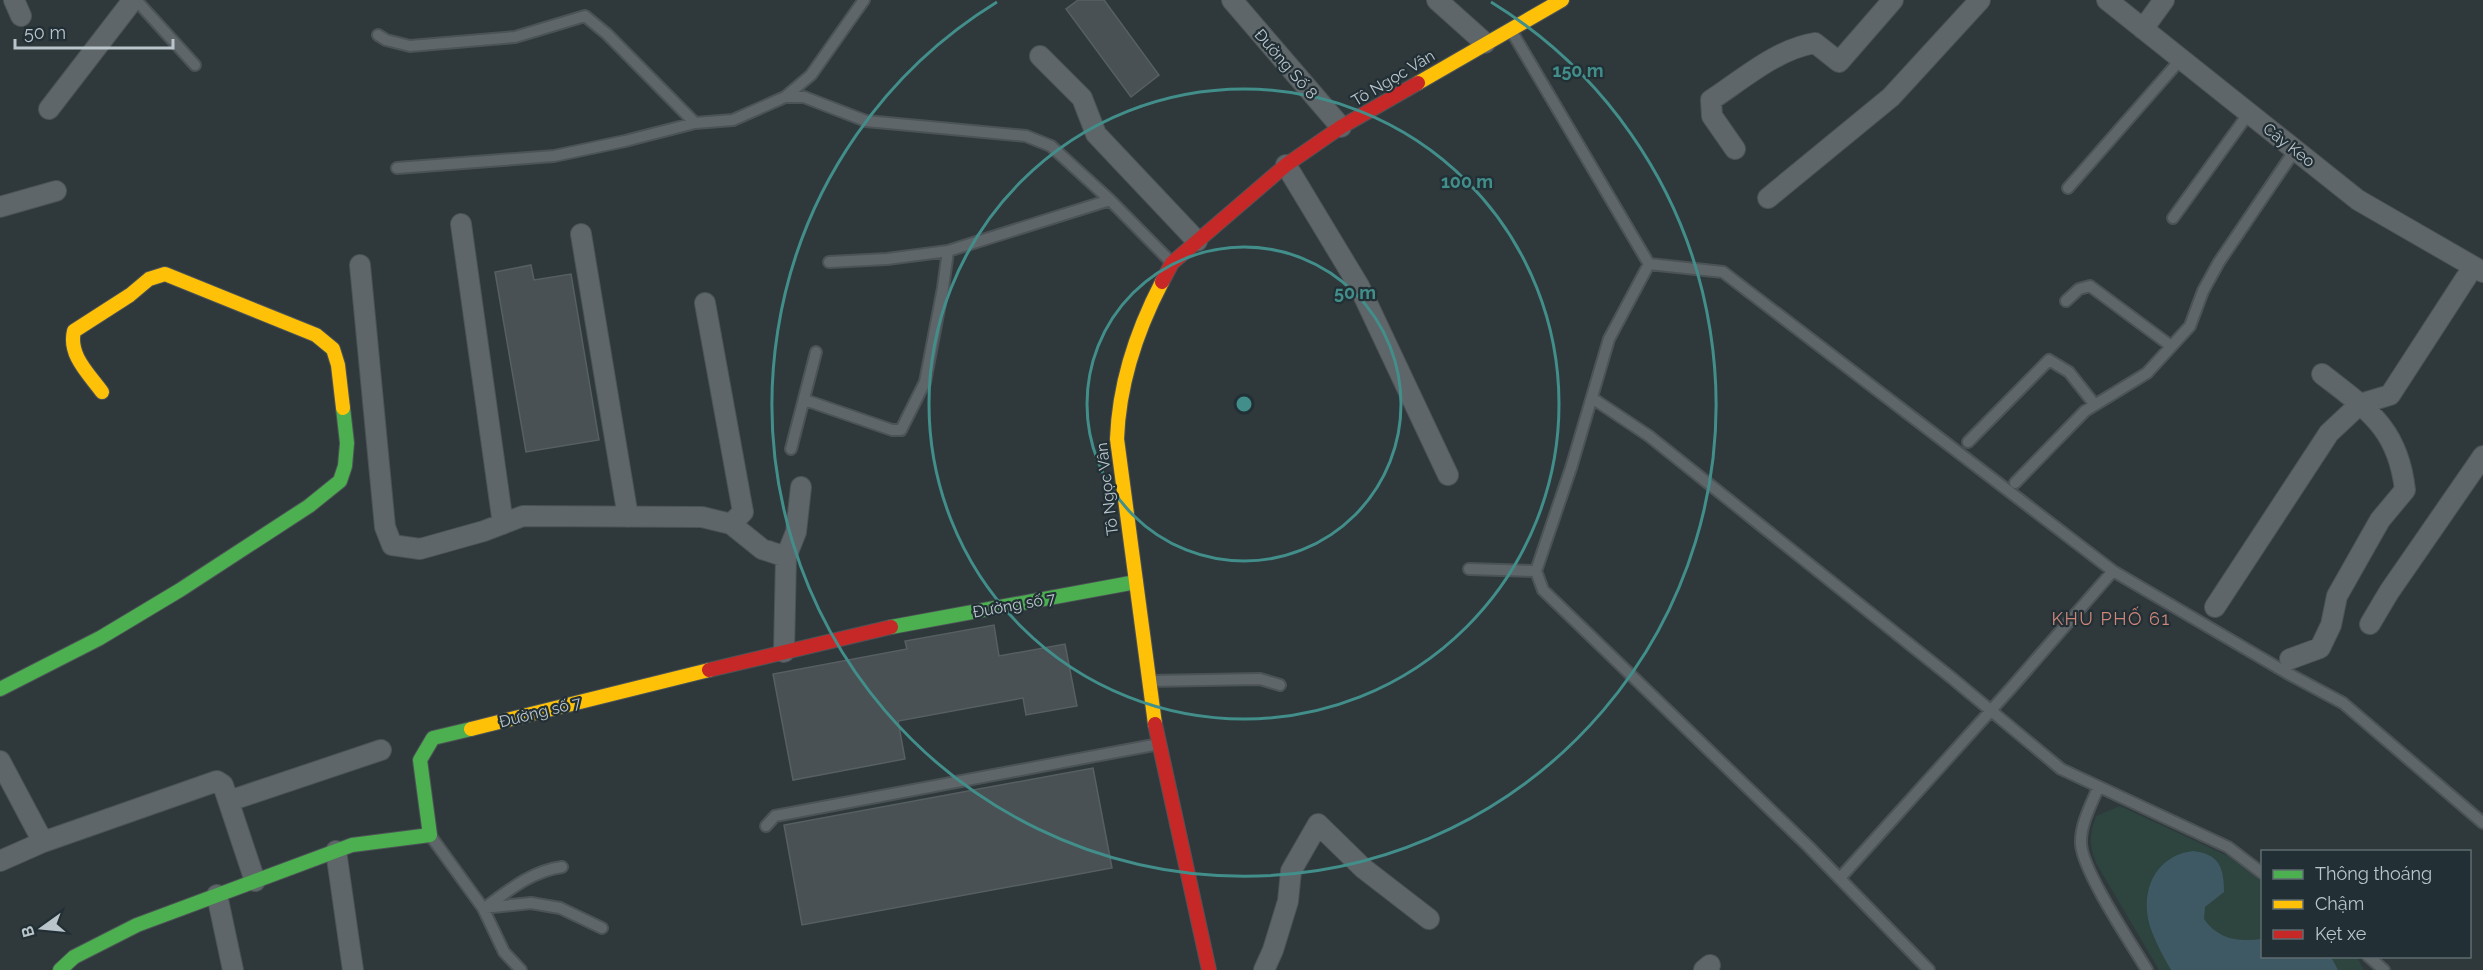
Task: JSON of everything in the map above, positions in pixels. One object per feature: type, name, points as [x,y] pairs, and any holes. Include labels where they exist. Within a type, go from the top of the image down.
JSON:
[{"type":"street","points":[[49,109],[134,0]]},
{"type":"street","name":"Đường Số 8","points":[[1232,0],[1341,127]]},
{"type":"street","points":[[1437,0],[1485,43]]},
{"type":"street","points":[[1735,149],[1712,116],[1711,100],[1799,45],[1815,43],[1839,62],[1893,0]]},
{"type":"street","points":[[1768,198],[1891,97],[1980,0]]},
{"type":"street","points":[[2143,29],[2164,0]]},
{"type":"street","name":"Cây Keo","points":[[2111,1],[2358,200],[2478,270]]},
{"type":"street","name":"Tô Ngọc Vân","points":[[1209,970],[1159,744],[1148,681],[1117,439],[1127,367],[1144,316],[1172,263],[1286,165],[1341,127],[1510,29],[1549,3]]},
{"type":"street","points":[[1040,56],[1082,99],[1096,134],[1197,241]]},
{"type":"street","points":[[1286,165],[1359,286],[1448,475]]},
{"type":"street","points":[[0,207],[56,191]]},
{"type":"street","points":[[461,224],[503,524]]},
{"type":"street","points":[[581,234],[628,517]]},
{"type":"street","points":[[360,265],[385,527],[392,545],[420,549],[523,516],[702,518],[731,524],[762,549],[786,557]]},
{"type":"street","points":[[2215,606],[2329,433],[2360,404],[2390,395],[2478,270]]},
{"type":"street","points":[[0,689],[100,638],[239,551],[331,491],[340,481],[345,466],[347,442],[338,365],[333,349],[316,335],[165,274],[149,279],[130,295],[74,331],[71,338],[73,349],[102,392]]},
{"type":"street","points":[[705,303],[743,512],[731,524]]},
{"type":"street","points":[[2290,659],[2320,648],[2331,625],[2337,596],[2380,520],[2405,490],[2402,466],[2395,447],[2380,422],[2322,374]]},
{"type":"street","points":[[2370,624],[2389,592],[2483,456]]},
{"type":"street","points":[[784,652],[786,557],[796,532],[801,487]]},
{"type":"street","name":"Đường số 7","points":[[430,835],[420,760],[433,738],[870,631],[1136,582]]},
{"type":"street","points":[[229,801],[381,750]]},
{"type":"street","points":[[0,761],[43,842]]},
{"type":"street","points":[[0,861],[43,842],[217,781],[223,785],[255,881]]},
{"type":"street","points":[[1264,970],[1273,950],[1288,901],[1291,871],[1318,824],[1363,868],[1429,919]]},
{"type":"street","points":[[60,970],[74,957],[137,925],[352,845],[430,835]]},
{"type":"street","points":[[336,851],[353,970]]},
{"type":"street","points":[[217,895],[233,970]]},
{"type":"lane","points":[[134,0],[195,65]]},
{"type":"lane","points":[[397,168],[554,156],[695,123],[733,120],[785,97],[811,75],[864,0]]},
{"type":"lane","points":[[378,35],[386,40],[410,46],[505,38],[585,16],[607,34],[695,123]]},
{"type":"lane","points":[[1510,29],[1649,264]]},
{"type":"lane","points":[[2068,188],[2181,59]]},
{"type":"lane","points":[[785,97],[804,98],[866,122],[1026,136],[1051,146],[1110,200],[1172,263]]},
{"type":"lane","points":[[2173,218],[2249,113]]},
{"type":"lane","points":[[2015,483],[2085,411],[2147,373],[2190,326],[2219,262],[2295,150]]},
{"type":"lane","points":[[829,262],[887,259],[948,251],[1110,200]]},
{"type":"lane","points":[[805,400],[892,430],[901,430],[925,382],[942,298],[948,251]]},
{"type":"lane","points":[[1649,264],[1610,339],[1536,570],[1543,590],[1840,878],[1929,970]]},
{"type":"lane","points":[[1649,264],[1723,272],[2113,571],[2287,674],[2343,703],[2483,823]]},
{"type":"lane","points":[[2066,301],[2079,289],[2090,286],[2171,346]]},
{"type":"lane","points":[[792,449],[816,352]]},
{"type":"lane","points":[[1968,442],[2049,360],[2069,372],[2095,405]]},
{"type":"lane","points":[[1592,398],[1649,436],[1953,679],[2061,769],[2098,788],[2136,802],[2228,847],[2261,872]]},
{"type":"lane","points":[[1469,569],[1536,570]]},
{"type":"lane","points":[[1840,878],[2113,571]]},
{"type":"lane","points":[[1148,681],[1260,679],[1280,684]]},
{"type":"lane","points":[[766,826],[775,816],[1159,744]]},
{"type":"lane","points":[[2098,788],[2084,821],[2081,844],[2085,865],[2147,970]]},
{"type":"lane","points":[[430,835],[483,908],[504,952],[521,970]]},
{"type":"lane","points":[[483,908],[515,884],[550,869],[562,867]]},
{"type":"lane","points":[[483,908],[531,903],[560,908],[602,928]]},
{"type":"lane","points":[[2369,958],[2384,970]]},
{"type":"green space","points":[[2120,806],[2228,856],[2261,881],[2261,958],[2358,958],[2364,970],[2159,970],[2096,863],[2092,851],[2091,834],[2096,816]]},
{"type":"water","points":[[2193,851],[2209,855],[2221,869],[2224,892],[2205,907],[2204,919],[2216,931],[2237,940],[2261,939],[2261,958],[2332,958],[2338,970],[2171,970],[2152,932],[2147,905],[2148,892],[2158,870],[2179,854]]},
{"type":"building","points":[[1078,0],[1104,0],[1159,75],[1131,97],[1066,9]]},
{"type":"building","points":[[531,265],[534,280],[571,274],[599,440],[526,452],[495,272]]},
{"type":"building","points":[[994,625],[999,656],[1065,644],[1077,706],[1026,715],[1023,698],[898,721],[905,759],[793,780],[773,674],[907,649],[905,641]]},
{"type":"building","points":[[1093,768],[1112,868],[802,925],[784,825]]},
{"type":"traffic: fast","points":[[0,689],[100,638],[180,590],[309,506],[340,481],[345,466],[347,443],[343,408]]},
{"type":"traffic: fast","points":[[891,627],[1136,582]]},
{"type":"traffic: fast","points":[[60,970],[74,957],[137,925],[352,845],[430,835],[420,760],[433,738],[471,729]]},
{"type":"traffic: slow","points":[[1418,83],[1562,0]]},
{"type":"traffic: slow","points":[[102,392],[77,356],[73,340],[74,331],[130,295],[149,279],[165,274],[316,335],[333,349],[338,365],[343,408]]},
{"type":"traffic: slow","points":[[1155,724],[1117,439],[1121,398],[1130,358],[1144,320],[1162,282]]},
{"type":"traffic: slow","points":[[471,729],[709,670]]},
{"type":"traffic: jam","points":[[1162,282],[1172,263],[1286,165],[1341,127],[1418,83]]},
{"type":"traffic: jam","points":[[709,670],[891,627]]},
{"type":"traffic: jam","points":[[1155,724],[1209,970]]},
{"type":"district","name":"KHU PHỐ 61","points":[[2111,618]]}]
